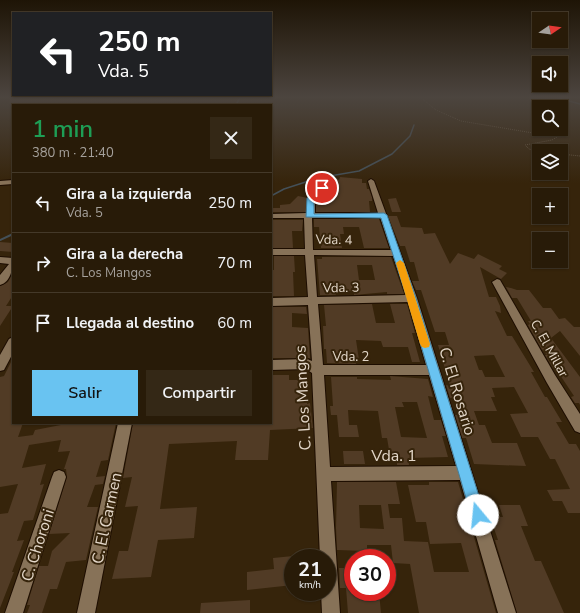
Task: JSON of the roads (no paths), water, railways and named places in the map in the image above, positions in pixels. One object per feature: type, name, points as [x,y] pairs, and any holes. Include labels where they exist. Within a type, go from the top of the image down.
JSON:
[{"type":"street","name":"C. El Rosario","points":[[371,181],[412,298],[507,613]]},
{"type":"street","points":[[0,183],[12,182]]},
{"type":"street","name":"C. Los Mangos","points":[[322,188],[318,194],[311,198],[309,202],[311,214],[308,216],[309,252],[324,474],[330,613]]},
{"type":"street","points":[[272,216],[384,215]]},
{"type":"street","name":"Vda. 4","points":[[272,252],[397,253]]},
{"type":"street","points":[[0,260],[12,262]]},
{"type":"street","points":[[0,282],[12,264]]},
{"type":"street","name":"C. El Millar","points":[[497,282],[550,379],[580,426]]},
{"type":"street","name":"Vda. 3","points":[[272,302],[412,298]]},
{"type":"street","points":[[0,366],[12,344]]},
{"type":"street","name":"Vda. 2","points":[[272,365],[307,364],[318,370],[434,370]]},
{"type":"street","name":"C. El Carmen","points":[[86,613],[125,424]]},
{"type":"street","name":"Vda. 1","points":[[324,474],[465,473]]},
{"type":"street","name":"C. Choroni","points":[[14,613],[59,477]]},
{"type":"waterway","points":[[272,195],[284,189],[318,178],[359,171],[392,154],[410,136],[414,126]]},
{"type":"waterway","points":[[0,240],[12,234]]}]
